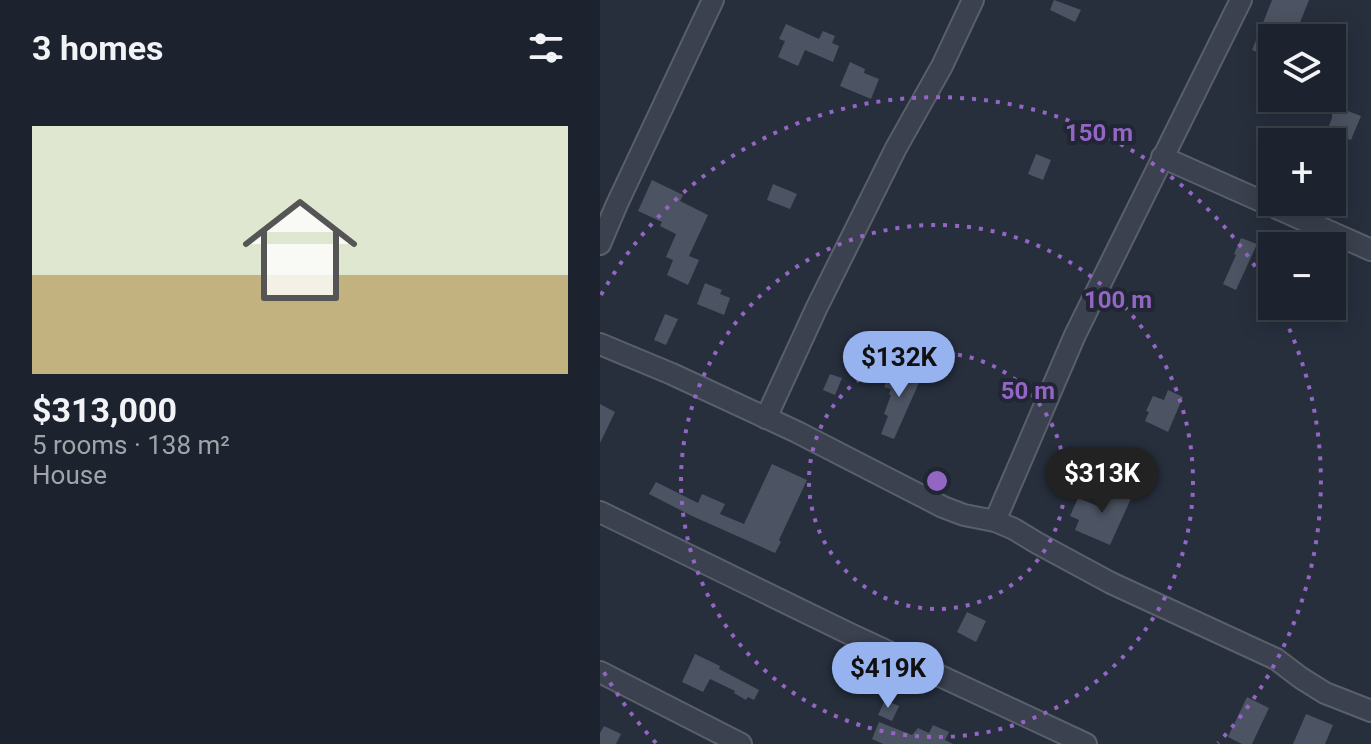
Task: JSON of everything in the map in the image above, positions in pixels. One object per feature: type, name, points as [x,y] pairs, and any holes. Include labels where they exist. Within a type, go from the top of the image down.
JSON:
[{"type":"street","points":[[600,244],[713,0]]},
{"type":"street","points":[[766,418],[816,309],[973,0]]},
{"type":"street","points":[[995,521],[1075,335],[1241,0]]},
{"type":"street","points":[[1162,157],[1371,250]]},
{"type":"street","points":[[600,344],[766,418],[943,507],[1014,529],[1136,596],[1276,659],[1325,693],[1371,711]]},
{"type":"street","points":[[600,512],[1086,744]]},
{"type":"street","points":[[601,675],[741,744]]},
{"type":"building","points":[[1054,0],[1081,10],[1075,22],[1050,10]]},
{"type":"building","points":[[1272,0],[1309,0],[1300,24],[1262,24]]},
{"type":"building","points":[[786,24],[819,39],[823,31],[835,36],[832,43],[839,46],[833,62],[805,50],[798,66],[778,57],[785,41],[779,39]]},
{"type":"building","points":[[1258,35],[1258,52],[1252,50]]},
{"type":"building","points":[[850,62],[865,69],[864,73],[879,79],[871,99],[840,86]]},
{"type":"building","points":[[1346,110],[1361,116],[1351,140],[1346,138],[1346,128],[1328,128],[1332,112]]},
{"type":"building","points":[[1036,154],[1051,160],[1043,180],[1028,174]]},
{"type":"building","points":[[652,180],[683,195],[680,201],[708,215],[689,256],[699,260],[688,285],[667,275],[673,260],[666,257],[676,234],[660,226],[662,222],[638,211]]},
{"type":"building","points":[[773,184],[797,194],[790,209],[767,200]]},
{"type":"building","points":[[1241,238],[1257,244],[1236,290],[1223,284]]},
{"type":"building","points":[[705,283],[722,290],[720,294],[730,298],[724,315],[697,304]]},
{"type":"building","points":[[665,314],[678,319],[666,345],[654,340]]},
{"type":"building","points":[[941,347],[956,353],[951,368],[935,363]]},
{"type":"building","points":[[901,366],[922,376],[894,439],[881,434],[891,395],[891,389],[884,387],[890,375],[896,377]]},
{"type":"building","points":[[830,374],[842,378],[835,395],[823,390]]},
{"type":"building","points":[[1168,390],[1183,397],[1168,432],[1145,421],[1153,396],[1164,400]]},
{"type":"building","points":[[600,404],[615,412],[600,443]]},
{"type":"building","points":[[772,464],[807,480],[775,553],[649,494],[656,482],[698,503],[702,494],[725,504],[720,514],[744,524]]},
{"type":"building","points":[[1111,483],[1133,494],[1110,545],[1075,530],[1079,520],[1070,516],[1078,498],[1100,507]]},
{"type":"building","points":[[967,612],[986,621],[976,642],[957,632]]},
{"type":"building","points":[[695,654],[759,690],[754,700],[748,697],[746,700],[710,679],[703,692],[682,682]]},
{"type":"building","points":[[1247,697],[1269,708],[1252,744],[1242,744],[1228,737]]},
{"type":"building","points":[[885,700],[899,706],[892,721],[878,715]]},
{"type":"building","points":[[1306,714],[1333,725],[1325,744],[1293,744]]},
{"type":"building","points":[[879,722],[912,735],[918,728],[929,733],[933,725],[949,732],[945,740],[953,744],[883,744],[872,739]]},
{"type":"building","points":[[604,726],[621,734],[616,744],[600,744]]}]
